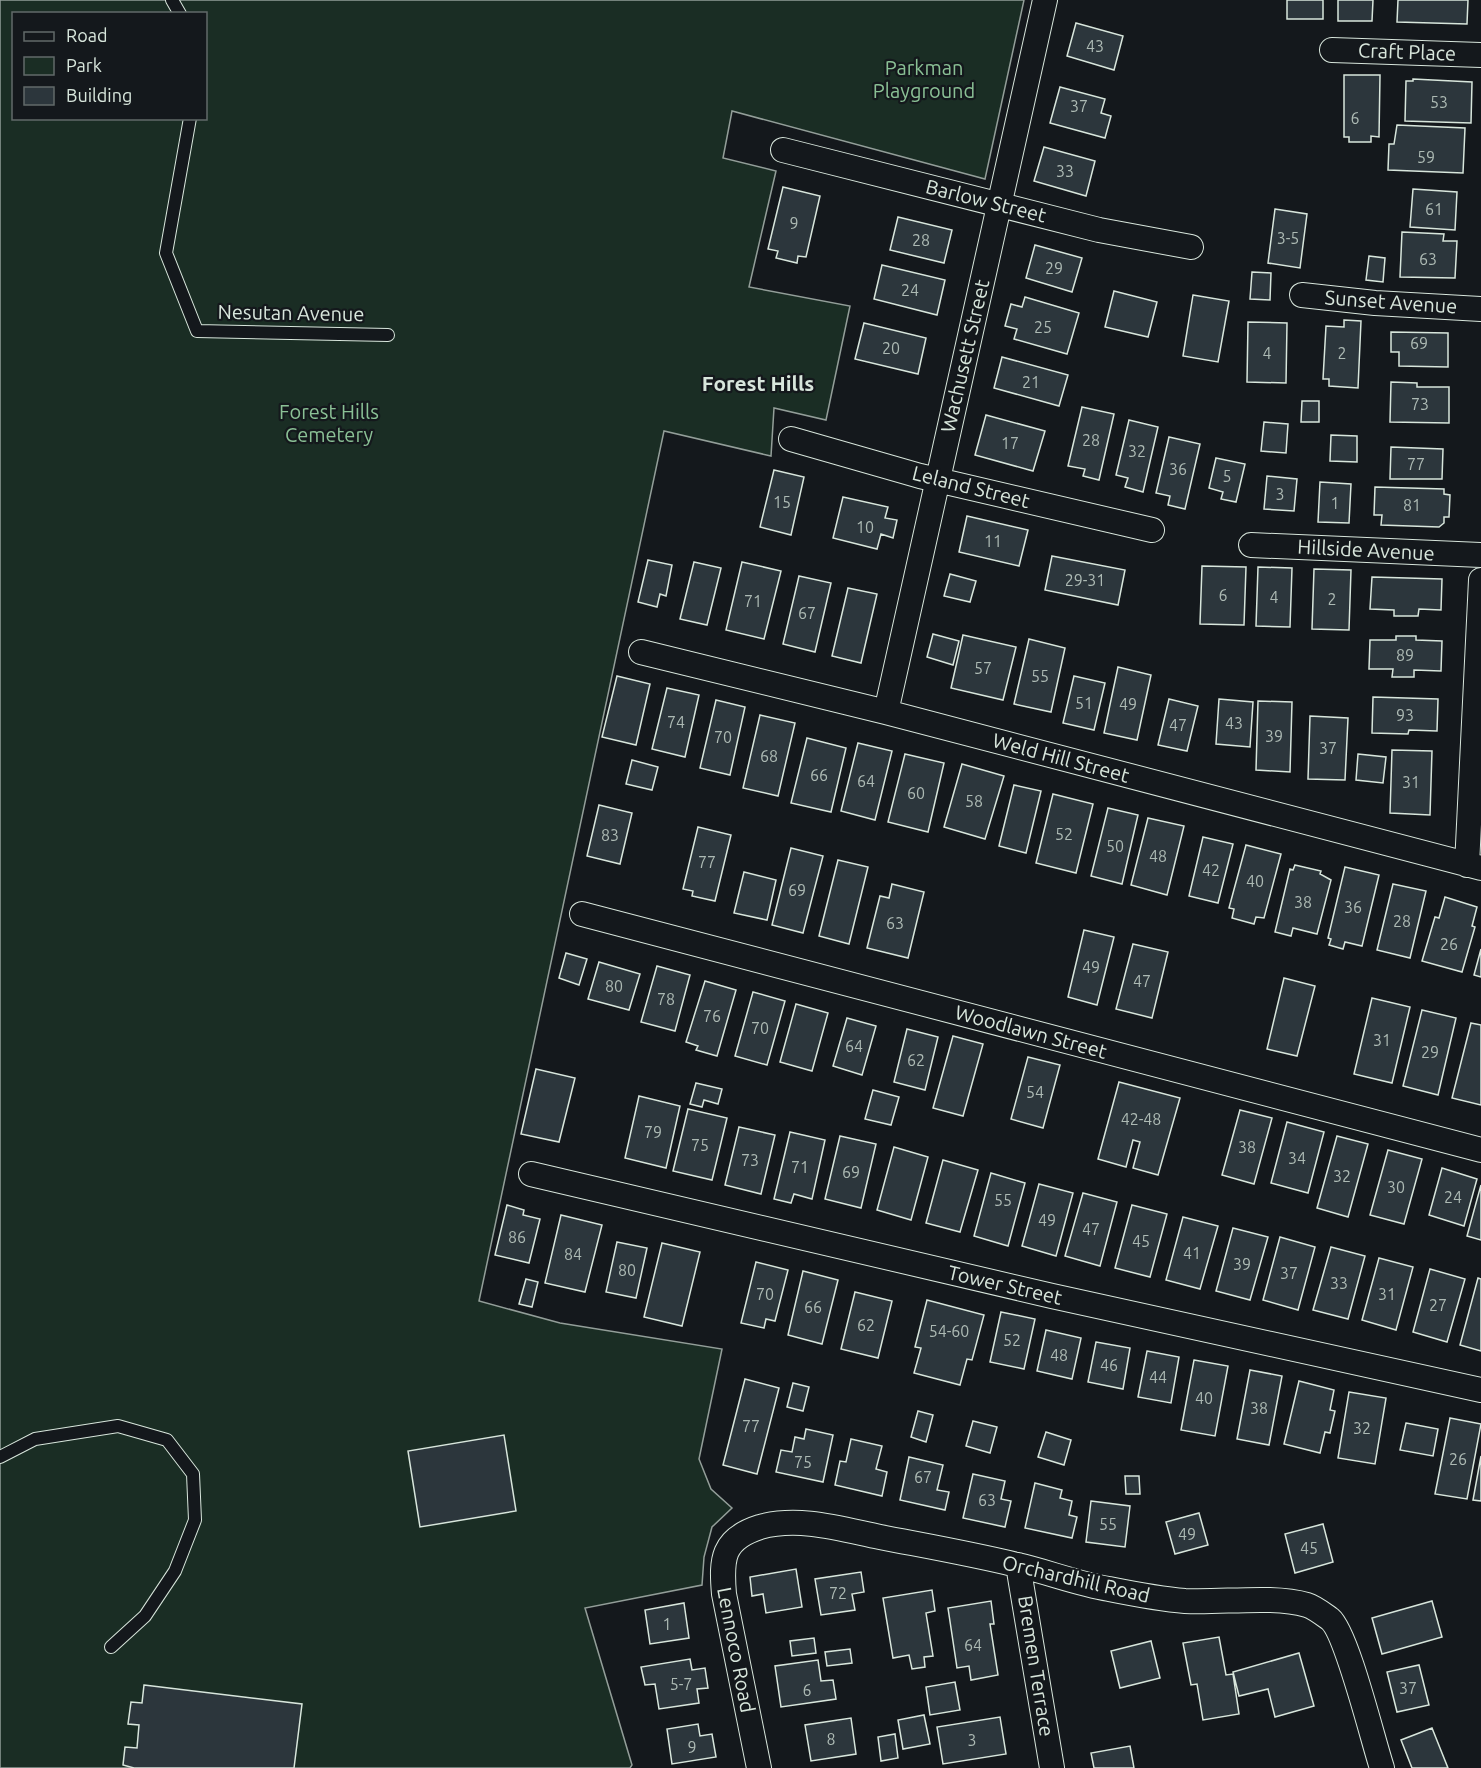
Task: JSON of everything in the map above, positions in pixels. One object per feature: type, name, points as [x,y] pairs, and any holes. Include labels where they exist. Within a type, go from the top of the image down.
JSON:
[{"type":"street","name":"Wachusett Street","points":[[886,712],[1045,0]]},
{"type":"street","name":"Craft Place","points":[[1332,50],[1481,55]]},
{"type":"street","name":"Barlow Street","points":[[783,150],[1099,230],[1191,246]]},
{"type":"street","name":"Sunset Avenue","points":[[1302,295],[1375,303],[1481,309]]},
{"type":"street","name":"Leland Street","points":[[791,439],[938,480],[1152,530]]},
{"type":"street","name":"Hillside Avenue","points":[[1251,545],[1481,555]]},
{"type":"street","points":[[1474,866],[1481,580]]},
{"type":"street","name":"Weld Hill Street","points":[[641,652],[886,712],[1474,866]]},
{"type":"street","name":"Woodlawn Street","points":[[582,914],[1481,1150]]},
{"type":"street","name":"Tower Street","points":[[531,1174],[1052,1296],[1481,1390]]},
{"type":"street","name":"Orchardhill Road","points":[[771,1525],[784,1522],[820,1525],[1018,1565],[1099,1587],[1147,1596],[1216,1602],[1284,1601],[1309,1605],[1332,1621],[1354,1672],[1382,1768]]},
{"type":"street","name":"Lennoco Road","points":[[759,1768],[724,1594],[722,1568],[726,1549],[736,1537],[771,1525]]},
{"type":"street","name":"Bremen Terrace","points":[[1018,1565],[1052,1768]]},
{"type":"lane","name":"Nesutan Avenue","points":[[190,120],[166,253],[196,331],[388,335]]},
{"type":"lane","points":[[0,1457],[35,1439],[118,1426],[167,1440],[193,1474],[195,1520],[175,1571],[145,1616],[111,1647]]},
{"type":"green space","name":"Forest Hills Cemetery","points":[[0,0],[1024,0],[985,179],[732,111],[723,158],[776,171],[749,287],[850,306],[826,420],[774,408],[771,456],[664,431],[479,1301],[560,1323],[722,1349],[699,1459],[711,1489],[732,1508],[712,1527],[704,1557],[702,1585],[585,1608],[632,1765],[630,1768],[0,1768]]},
{"type":"building","points":[[1287,0],[1323,0],[1323,19],[1287,19]]},
{"type":"building","points":[[1338,0],[1373,0],[1372,21],[1338,21]]},
{"type":"building","points":[[1398,0],[1468,0],[1467,24],[1397,22]]},
{"type":"building","points":[[1076,23],[1123,36],[1114,70],[1067,56]]},
{"type":"building","points":[[1344,75],[1380,75],[1379,137],[1371,136],[1371,142],[1349,142],[1349,137],[1344,137]]},
{"type":"building","points":[[1413,79],[1472,82],[1471,123],[1405,121],[1406,81],[1413,81]]},
{"type":"building","points":[[1060,87],[1105,99],[1101,113],[1111,116],[1105,138],[1050,123]]},
{"type":"building","points":[[1397,125],[1465,128],[1463,173],[1388,170],[1389,144],[1394,144]]},
{"type":"building","points":[[1044,147],[1095,161],[1086,196],[1034,181]]},
{"type":"building","points":[[783,187],[820,196],[806,257],[798,256],[797,263],[776,258],[778,251],[768,249]]},
{"type":"building","points":[[1413,189],[1457,192],[1455,230],[1410,227]]},
{"type":"building","points":[[1275,209],[1307,214],[1300,268],[1268,263]]},
{"type":"building","points":[[898,217],[952,230],[944,263],[890,250]]},
{"type":"building","points":[[1402,232],[1444,234],[1443,241],[1457,241],[1455,278],[1400,277]]},
{"type":"building","points":[[1035,245],[1082,258],[1072,292],[1026,278]]},
{"type":"building","points":[[1369,256],[1385,258],[1383,282],[1366,280]]},
{"type":"building","points":[[882,265],[945,280],[937,315],[874,299]]},
{"type":"building","points":[[1252,272],[1271,273],[1270,300],[1250,299]]},
{"type":"building","points":[[1114,291],[1157,302],[1148,337],[1105,327]]},
{"type":"building","points":[[1193,295],[1229,301],[1218,362],[1183,356]]},
{"type":"building","points":[[1025,297],[1079,313],[1067,354],[1014,339],[1017,329],[1005,326],[1011,304],[1022,307]]},
{"type":"building","points":[[1344,320],[1361,321],[1358,388],[1329,386],[1329,379],[1323,379],[1326,326],[1344,327]]},
{"type":"building","points":[[1248,322],[1287,323],[1286,383],[1247,382]]},
{"type":"building","points":[[864,323],[926,338],[918,374],[855,359]]},
{"type":"building","points":[[1391,332],[1448,333],[1448,367],[1399,366],[1399,352],[1391,352]]},
{"type":"building","points":[[1002,357],[1068,375],[1059,406],[994,388]]},
{"type":"building","points":[[1391,382],[1417,383],[1417,387],[1449,387],[1449,423],[1390,422]]},
{"type":"building","points":[[1302,401],[1319,401],[1319,422],[1301,422]]},
{"type":"building","points":[[1082,407],[1114,414],[1099,480],[1083,476],[1085,469],[1068,466]]},
{"type":"building","points":[[986,415],[1045,431],[1033,471],[975,455]]},
{"type":"building","points":[[1129,420],[1158,427],[1143,492],[1125,487],[1128,478],[1116,475]]},
{"type":"building","points":[[1264,422],[1288,424],[1286,453],[1261,451]]},
{"type":"building","points":[[1331,435],[1357,436],[1357,462],[1330,461]]},
{"type":"building","points":[[1169,437],[1200,444],[1185,509],[1168,505],[1170,496],[1156,493]]},
{"type":"building","points":[[1391,447],[1443,449],[1442,479],[1390,479]]},
{"type":"building","points":[[1216,458],[1245,464],[1236,502],[1221,499],[1223,492],[1209,488]]},
{"type":"building","points":[[774,470],[804,477],[791,535],[760,527]]},
{"type":"building","points":[[1267,476],[1297,479],[1294,511],[1264,509]]},
{"type":"building","points":[[1320,482],[1351,484],[1349,523],[1318,522]]},
{"type":"building","points":[[1375,487],[1444,489],[1444,494],[1450,495],[1449,517],[1444,517],[1444,523],[1439,527],[1381,525],[1382,515],[1374,515]]},
{"type":"building","points":[[843,497],[888,507],[885,518],[897,520],[893,538],[881,534],[877,549],[833,538]]},
{"type":"building","points":[[967,516],[1028,530],[1019,566],[959,552]]},
{"type":"building","points":[[1052,556],[1125,570],[1118,605],[1045,590]]},
{"type":"building","points":[[648,560],[672,565],[666,596],[660,594],[657,607],[638,602]]},
{"type":"building","points":[[694,562],[721,568],[707,625],[680,619]]},
{"type":"building","points":[[742,562],[781,571],[764,639],[726,630]]},
{"type":"building","points":[[1202,566],[1246,567],[1244,625],[1200,624]]},
{"type":"building","points":[[1258,567],[1292,568],[1290,627],[1256,626]]},
{"type":"building","points":[[1314,569],[1351,570],[1349,630],[1312,629]]},
{"type":"building","points":[[950,574],[976,581],[970,602],[944,596]]},
{"type":"building","points":[[799,576],[831,583],[815,652],[783,644]]},
{"type":"building","points":[[1372,577],[1442,579],[1441,610],[1419,609],[1418,616],[1394,616],[1394,610],[1370,609]]},
{"type":"building","points":[[848,588],[877,594],[861,663],[832,656]]},
{"type":"building","points":[[933,634],[959,641],[953,665],[927,657]]},
{"type":"building","points":[[963,635],[1016,647],[1003,700],[951,688]]},
{"type":"building","points":[[1396,636],[1416,636],[1416,640],[1442,641],[1441,671],[1414,670],[1414,677],[1392,677],[1393,669],[1369,669],[1370,640],[1396,640]]},
{"type":"building","points":[[1029,639],[1065,648],[1051,712],[1014,704]]},
{"type":"building","points":[[1118,667],[1151,675],[1137,740],[1104,733]]},
{"type":"building","points":[[617,676],[650,684],[636,745],[602,737]]},
{"type":"building","points":[[1074,676],[1105,683],[1094,730],[1063,723]]},
{"type":"building","points":[[667,688],[699,695],[685,757],[652,749]]},
{"type":"building","points":[[1373,697],[1438,699],[1437,731],[1409,730],[1408,734],[1372,733]]},
{"type":"building","points":[[1169,699],[1198,706],[1187,751],[1158,745]]},
{"type":"building","points":[[1219,699],[1253,702],[1250,747],[1216,744]]},
{"type":"building","points":[[716,700],[745,707],[730,775],[700,768]]},
{"type":"building","points":[[1258,701],[1292,702],[1290,772],[1256,770]]},
{"type":"building","points":[[760,715],[795,723],[778,796],[743,788]]},
{"type":"building","points":[[1310,716],[1348,718],[1345,780],[1308,779]]},
{"type":"building","points":[[807,738],[846,748],[831,812],[791,803]]},
{"type":"building","points":[[858,743],[892,751],[875,820],[841,811]]},
{"type":"building","points":[[1392,750],[1432,751],[1430,815],[1390,813]]},
{"type":"building","points":[[905,754],[944,763],[928,832],[888,822]]},
{"type":"building","points":[[1358,754],[1386,757],[1383,783],[1356,780]]},
{"type":"building","points":[[632,760],[658,767],[652,790],[626,784]]},
{"type":"building","points":[[962,764],[1004,776],[985,839],[944,827]]},
{"type":"building","points":[[1014,785],[1041,791],[1026,853],[999,846]]},
{"type":"building","points":[[1053,794],[1093,804],[1076,873],[1036,863]]},
{"type":"building","points":[[599,805],[632,813],[620,864],[587,856]]},
{"type":"building","points":[[1108,808],[1138,815],[1122,884],[1091,876]]},
{"type":"building","points":[[1148,818],[1184,826],[1167,895],[1131,885]]},
{"type":"building","points":[[698,827],[731,835],[715,901],[692,896],[693,891],[683,889]]},
{"type":"building","points":[[1203,837],[1233,844],[1218,903],[1189,896]]},
{"type":"building","points":[[1246,845],[1281,854],[1264,918],[1256,917],[1254,924],[1232,918],[1234,909],[1229,908]]},
{"type":"building","points":[[791,848],[823,856],[803,933],[772,925]]},
{"type":"building","points":[[838,860],[868,867],[849,944],[819,936]]},
{"type":"building","points":[[1295,865],[1321,871],[1320,874],[1331,880],[1317,934],[1293,928],[1291,936],[1275,932],[1290,869],[1293,870]]},
{"type":"building","points":[[1345,867],[1379,875],[1362,946],[1345,942],[1343,949],[1329,945],[1331,939],[1328,938]]},
{"type":"building","points":[[744,872],[776,880],[767,920],[734,913]]},
{"type":"building","points":[[892,884],[924,892],[908,958],[867,948],[880,896],[889,898]]},
{"type":"building","points":[[1393,884],[1426,891],[1410,958],[1377,950]]},
{"type":"building","points":[[1445,897],[1477,907],[1472,926],[1475,927],[1462,972],[1422,961],[1435,917],[1439,918]]},
{"type":"building","points":[[1084,930],[1114,937],[1097,1005],[1068,997]]},
{"type":"building","points":[[1133,944],[1168,952],[1152,1018],[1116,1009]]},
{"type":"building","points":[[1481,949],[1481,977],[1474,975]]},
{"type":"building","points":[[566,953],[587,959],[579,985],[559,978]]},
{"type":"building","points":[[599,962],[640,974],[629,1010],[588,999]]},
{"type":"building","points":[[657,966],[690,975],[675,1031],[641,1022]]},
{"type":"building","points":[[1284,978],[1315,986],[1297,1056],[1267,1049]]},
{"type":"building","points":[[705,981],[736,990],[717,1056],[696,1050],[698,1046],[686,1042]]},
{"type":"building","points":[[753,992],[785,1001],[767,1065],[735,1056]]},
{"type":"building","points":[[1372,998],[1410,1007],[1392,1083],[1354,1074]]},
{"type":"building","points":[[796,1004],[828,1013],[812,1071],[780,1062]]},
{"type":"building","points":[[1422,1010],[1456,1018],[1438,1095],[1403,1086]]},
{"type":"building","points":[[847,1018],[876,1026],[862,1075],[833,1066]]},
{"type":"building","points":[[1471,1023],[1481,1025],[1481,1105],[1452,1098]]},
{"type":"building","points":[[907,1029],[938,1037],[925,1090],[894,1082]]},
{"type":"building","points":[[953,1036],[983,1044],[963,1116],[933,1108]]},
{"type":"building","points":[[1028,1057],[1060,1065],[1043,1128],[1011,1119]]},
{"type":"building","points":[[536,1069],[575,1078],[559,1142],[521,1134]]},
{"type":"building","points":[[1119,1082],[1180,1098],[1158,1175],[1133,1168],[1140,1142],[1133,1140],[1126,1167],[1098,1159]]},
{"type":"building","points":[[696,1083],[722,1089],[718,1104],[704,1100],[702,1107],[690,1104]]},
{"type":"building","points":[[873,1090],[899,1097],[891,1125],[865,1119]]},
{"type":"building","points":[[639,1096],[680,1106],[666,1168],[625,1158]]},
{"type":"building","points":[[688,1109],[727,1118],[712,1180],[673,1171]]},
{"type":"building","points":[[1240,1110],[1272,1118],[1254,1184],[1222,1175]]},
{"type":"building","points":[[1287,1122],[1324,1132],[1308,1193],[1271,1183]]},
{"type":"building","points":[[739,1127],[775,1135],[761,1194],[725,1185]]},
{"type":"building","points":[[790,1132],[825,1140],[812,1199],[794,1194],[791,1203],[774,1199]]},
{"type":"building","points":[[840,1136],[876,1144],[861,1208],[825,1199]]},
{"type":"building","points":[[1337,1136],[1368,1144],[1348,1217],[1317,1208]]},
{"type":"building","points":[[894,1147],[928,1157],[911,1220],[877,1210]]},
{"type":"building","points":[[1388,1150],[1422,1159],[1404,1224],[1370,1215]]},
{"type":"building","points":[[943,1160],[978,1170],[960,1232],[926,1223]]},
{"type":"building","points":[[1442,1168],[1477,1179],[1464,1226],[1429,1215]]},
{"type":"building","points":[[991,1173],[1025,1183],[1008,1246],[974,1236]]},
{"type":"building","points":[[1039,1184],[1073,1193],[1056,1256],[1022,1246]]},
{"type":"building","points":[[1481,1185],[1481,1240],[1467,1236]]},
{"type":"building","points":[[1083,1193],[1117,1202],[1100,1266],[1065,1256]]},
{"type":"building","points":[[507,1205],[524,1210],[523,1215],[540,1219],[529,1263],[495,1255]]},
{"type":"building","points":[[1132,1205],[1167,1214],[1150,1277],[1115,1268]]},
{"type":"building","points":[[561,1215],[602,1225],[585,1292],[545,1283]]},
{"type":"building","points":[[1183,1217],[1218,1226],[1200,1289],[1166,1280]]},
{"type":"building","points":[[1233,1228],[1268,1237],[1250,1300],[1216,1291]]},
{"type":"building","points":[[1280,1237],[1315,1247],[1298,1310],[1263,1300]]},
{"type":"building","points":[[617,1242],[647,1248],[636,1298],[606,1292]]},
{"type":"building","points":[[662,1243],[700,1252],[682,1326],[644,1317]]},
{"type":"building","points":[[1331,1247],[1365,1256],[1348,1319],[1313,1310]]},
{"type":"building","points":[[1379,1258],[1413,1267],[1396,1330],[1362,1320]]},
{"type":"building","points":[[756,1262],[788,1270],[775,1321],[766,1319],[764,1328],[741,1323]]},
{"type":"building","points":[[1430,1269],[1465,1279],[1447,1342],[1413,1332]]},
{"type":"building","points":[[803,1271],[838,1280],[822,1344],[788,1335]]},
{"type":"building","points":[[1478,1278],[1481,1279],[1481,1351],[1460,1345]]},
{"type":"building","points":[[526,1279],[538,1282],[532,1307],[519,1304]]},
{"type":"building","points":[[855,1292],[892,1301],[878,1358],[841,1349]]},
{"type":"building","points":[[927,1300],[984,1315],[972,1360],[967,1359],[960,1385],[914,1373],[921,1348],[915,1347]]},
{"type":"building","points":[[1001,1312],[1035,1319],[1024,1369],[990,1362]]},
{"type":"building","points":[[1046,1330],[1081,1338],[1072,1379],[1037,1371]]},
{"type":"building","points":[[1096,1342],[1130,1348],[1123,1389],[1088,1382]]},
{"type":"building","points":[[1147,1351],[1179,1357],[1171,1403],[1138,1397]]},
{"type":"building","points":[[1194,1360],[1228,1366],[1215,1436],[1181,1430]]},
{"type":"building","points":[[1250,1370],[1282,1376],[1269,1445],[1237,1439]]},
{"type":"building","points":[[745,1379],[779,1388],[757,1474],[723,1465]]},
{"type":"building","points":[[1299,1381],[1334,1390],[1330,1410],[1335,1411],[1330,1433],[1325,1432],[1320,1453],[1284,1444]]},
{"type":"building","points":[[793,1383],[809,1387],[803,1411],[787,1407]]},
{"type":"building","points":[[1349,1392],[1386,1398],[1375,1464],[1338,1458]]},
{"type":"building","points":[[918,1411],[933,1415],[926,1442],[911,1437]]},
{"type":"building","points":[[1450,1418],[1481,1424],[1467,1499],[1435,1494]]},
{"type":"building","points":[[973,1421],[997,1427],[990,1453],[966,1446]]},
{"type":"building","points":[[1406,1423],[1438,1429],[1433,1456],[1400,1450]]},
{"type":"building","points":[[806,1429],[833,1435],[823,1482],[776,1472],[781,1450],[792,1452],[795,1437],[804,1439]]},
{"type":"building","points":[[1046,1432],[1071,1440],[1064,1465],[1038,1457]]},
{"type":"building","points":[[504,1435],[516,1511],[420,1527],[408,1451]]},
{"type":"building","points":[[851,1439],[882,1446],[876,1469],[887,1472],[882,1496],[835,1485],[840,1461],[846,1462]]},
{"type":"building","points":[[1481,1456],[1481,1501],[1473,1500]]},
{"type":"building","points":[[909,1457],[943,1465],[937,1490],[949,1492],[945,1510],[900,1500]]},
{"type":"building","points":[[973,1474],[1005,1481],[1001,1499],[1011,1501],[1005,1527],[963,1518]]},
{"type":"building","points":[[1125,1476],[1139,1476],[1140,1494],[1126,1494]]},
{"type":"building","points":[[1035,1483],[1062,1490],[1060,1498],[1072,1501],[1069,1515],[1077,1517],[1072,1538],[1025,1528]]},
{"type":"building","points":[[1091,1501],[1130,1506],[1125,1547],[1086,1542]]},
{"type":"building","points":[[1199,1513],[1208,1545],[1175,1554],[1166,1522]]},
{"type":"building","points":[[1323,1524],[1333,1562],[1295,1573],[1285,1534]]},
{"type":"building","points":[[796,1569],[802,1607],[766,1613],[763,1594],[752,1596],[750,1577]]},
{"type":"building","points":[[861,1572],[864,1592],[852,1594],[855,1610],[821,1615],[815,1579]]},
{"type":"building","points":[[932,1590],[935,1611],[926,1613],[933,1656],[924,1657],[925,1667],[912,1669],[909,1655],[893,1658],[883,1598]]},
{"type":"building","points":[[991,1601],[994,1624],[990,1624],[998,1675],[971,1680],[969,1666],[957,1668],[948,1608]]},
{"type":"building","points":[[1432,1601],[1442,1637],[1382,1654],[1372,1618]]},
{"type":"building","points":[[684,1603],[689,1638],[650,1644],[645,1610]]},
{"type":"building","points":[[1219,1637],[1226,1675],[1233,1674],[1239,1714],[1203,1720],[1197,1684],[1191,1685],[1183,1643]]},
{"type":"building","points":[[814,1638],[816,1653],[792,1656],[790,1641]]},
{"type":"building","points":[[1151,1641],[1160,1678],[1120,1688],[1111,1651]]},
{"type":"building","points":[[850,1649],[852,1663],[827,1666],[825,1652]]},
{"type":"building","points":[[1299,1653],[1314,1706],[1275,1717],[1268,1689],[1239,1696],[1233,1672]]},
{"type":"building","points":[[690,1659],[692,1670],[705,1668],[708,1688],[697,1689],[699,1703],[659,1709],[655,1684],[645,1685],[641,1667]]},
{"type":"building","points":[[818,1660],[821,1681],[833,1680],[836,1699],[781,1707],[775,1666]]},
{"type":"building","points":[[1419,1665],[1429,1705],[1397,1712],[1387,1672]]},
{"type":"building","points":[[955,1682],[960,1710],[930,1715],[926,1687]]},
{"type":"building","points":[[144,1685],[302,1704],[294,1768],[134,1768],[123,1765],[125,1747],[137,1748],[139,1725],[128,1724],[131,1702],[142,1703]]},
{"type":"building","points":[[924,1715],[930,1744],[903,1749],[898,1720]]},
{"type":"building","points":[[1000,1717],[1006,1754],[943,1764],[937,1727]]},
{"type":"building","points":[[851,1718],[856,1754],[811,1761],[805,1725]]},
{"type":"building","points":[[698,1724],[700,1736],[712,1734],[716,1757],[672,1764],[667,1729]]},
{"type":"building","points":[[1432,1728],[1448,1768],[1412,1768],[1401,1740]]},
{"type":"building","points":[[895,1734],[898,1758],[881,1761],[878,1737]]},
{"type":"building","points":[[1130,1746],[1134,1768],[1094,1768],[1091,1753]]},
{"type":"district","name":"Forest Hills","points":[[758,384]]},
{"type":"park label","name":"Parkman Playground","points":[[924,80]]}]
